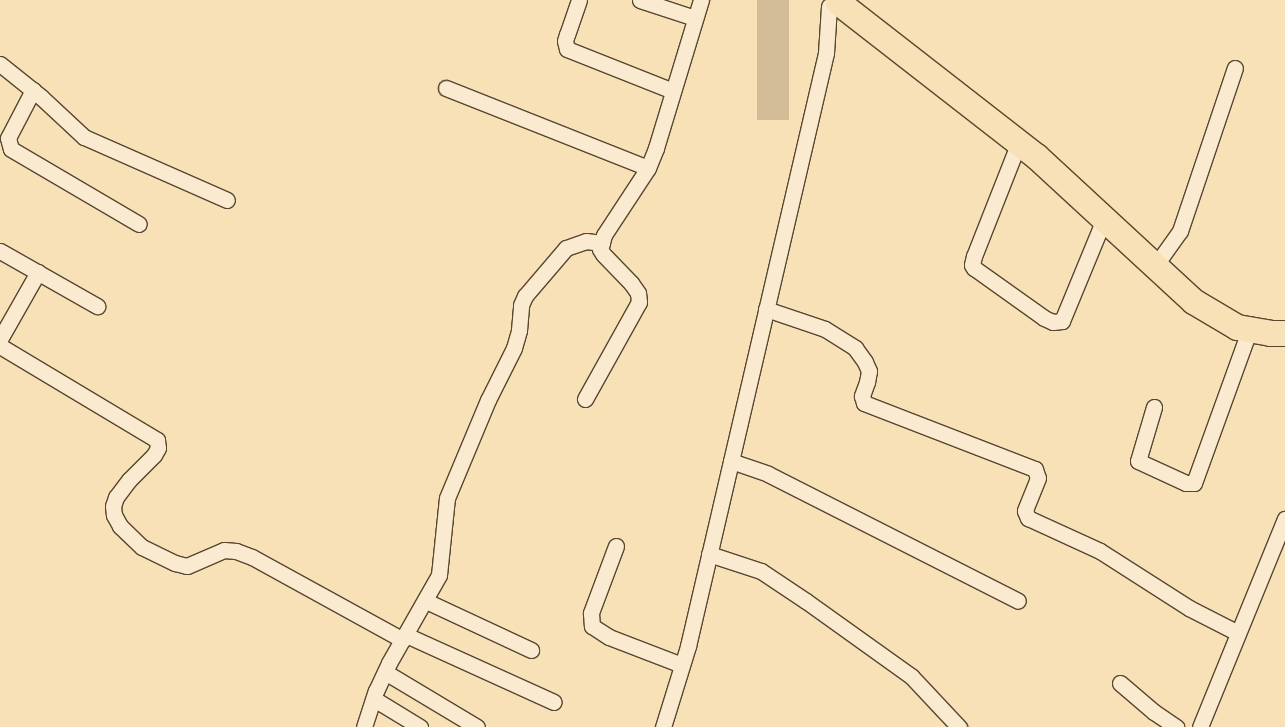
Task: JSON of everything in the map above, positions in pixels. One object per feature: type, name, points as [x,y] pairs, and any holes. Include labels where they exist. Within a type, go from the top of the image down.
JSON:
[{"type":"main road","points":[[832,2],[1019,142],[1193,301],[1229,323],[1249,330],[1285,333]]},
{"type":"street","points":[[579,0],[566,34],[565,41],[568,49],[673,91]]},
{"type":"street","points":[[640,0],[695,18]]},
{"type":"street","points":[[585,399],[639,302],[638,293],[631,283],[600,249],[604,236],[648,168],[656,148],[701,0]]},
{"type":"street","points":[[663,727],[682,665],[731,461],[826,53],[832,2]]},
{"type":"street","points":[[0,64],[33,90],[84,137],[227,200]]},
{"type":"street","points":[[1155,266],[1180,231],[1235,68]]},
{"type":"street","points":[[446,88],[648,168]]},
{"type":"street","points":[[33,90],[8,138],[11,149],[139,224]]},
{"type":"street","points":[[1019,142],[972,262],[974,268],[1044,318],[1054,322],[1062,321],[1104,219]]},
{"type":"street","points":[[364,727],[385,672],[439,575],[447,498],[488,400],[514,348],[519,330],[521,305],[526,296],[566,248],[586,241],[602,243]]},
{"type":"street","points":[[0,251],[97,306]]},
{"type":"street","points":[[0,340],[38,272]]},
{"type":"street","points":[[766,309],[825,329],[855,348],[866,362],[868,371],[862,396],[864,403],[1035,469],[1038,478],[1025,511],[1027,516],[1125,565],[1189,608],[1238,633]]},
{"type":"street","points":[[1154,407],[1138,462],[1186,484],[1194,483],[1249,330]]},
{"type":"street","points":[[0,346],[157,440],[158,448],[154,455],[129,480],[116,497],[113,506],[114,516],[120,526],[142,546],[160,557],[187,566],[224,550],[236,551],[252,556],[404,638],[554,702]]},
{"type":"street","points":[[731,461],[768,474],[1018,601]]},
{"type":"street","points":[[1200,727],[1285,519]]},
{"type":"street","points":[[616,546],[591,613],[592,626],[609,637],[682,665]]},
{"type":"street","points":[[709,554],[760,571],[800,597],[912,677],[959,727]]},
{"type":"street","points":[[426,601],[531,650]]},
{"type":"street","points":[[385,672],[477,727]]},
{"type":"street","points":[[1120,683],[1154,712],[1176,727]]},
{"type":"street","points":[[374,699],[420,727]]},
{"type":"shaded area","points":[[757,0],[789,0],[789,120],[757,120]]}]
